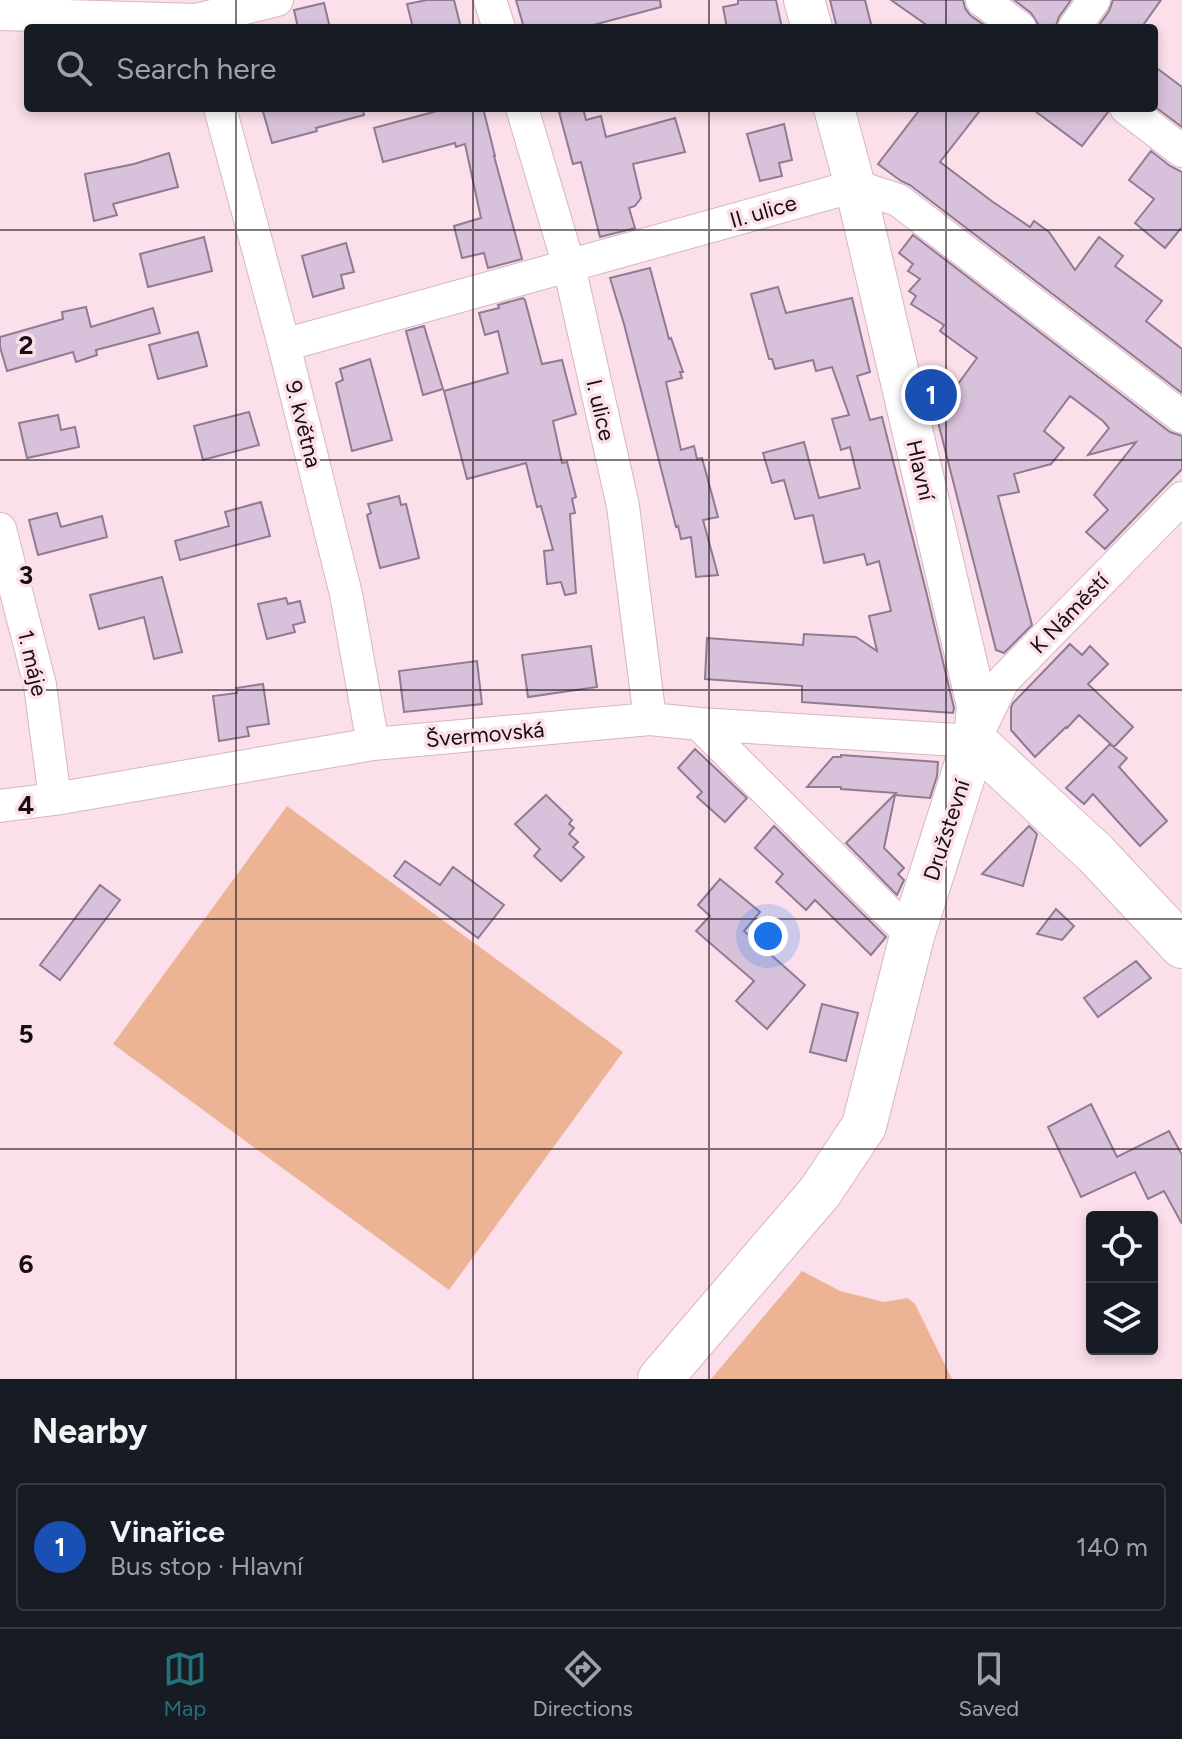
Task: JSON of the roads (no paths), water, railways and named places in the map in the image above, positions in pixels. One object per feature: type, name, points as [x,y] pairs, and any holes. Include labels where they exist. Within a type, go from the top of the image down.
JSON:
[{"type":"main road","name":"Družstevní","points":[[660,1379],[820,1192],[864,1126],[912,936],[974,741],[1096,854],[1182,946]]},
{"type":"street","points":[[0,14],[197,24],[277,0]]},
{"type":"street","points":[[490,0],[498,24]]},
{"type":"street","points":[[804,0],[811,24]]},
{"type":"street","points":[[982,0],[1015,24]]},
{"type":"street","points":[[1077,24],[1094,0]]},
{"type":"street","name":"9. května","points":[[221,112],[284,345],[346,594],[373,744]]},
{"type":"street","name":"I. ulice","points":[[523,112],[569,266],[623,506],[650,719]]},
{"type":"street","name":"Hlavní","points":[[835,112],[977,706],[974,741]]},
{"type":"street","points":[[1131,112],[1182,151]]},
{"type":"street","points":[[855,186],[898,200],[1182,417]]},
{"type":"street","name":"II. ulice","points":[[284,345],[855,186]]},
{"type":"street","name":"K Náměstí","points":[[974,741],[1003,681],[1182,498]]},
{"type":"street","name":"1. máje","points":[[0,529],[40,685],[55,799]]},
{"type":"street","name":"Švermovská","points":[[0,806],[373,744],[650,719],[974,741]]},
{"type":"street","points":[[699,724],[912,936]]},
{"type":"place","name":"Vinařice","points":[[931,395]]}]
